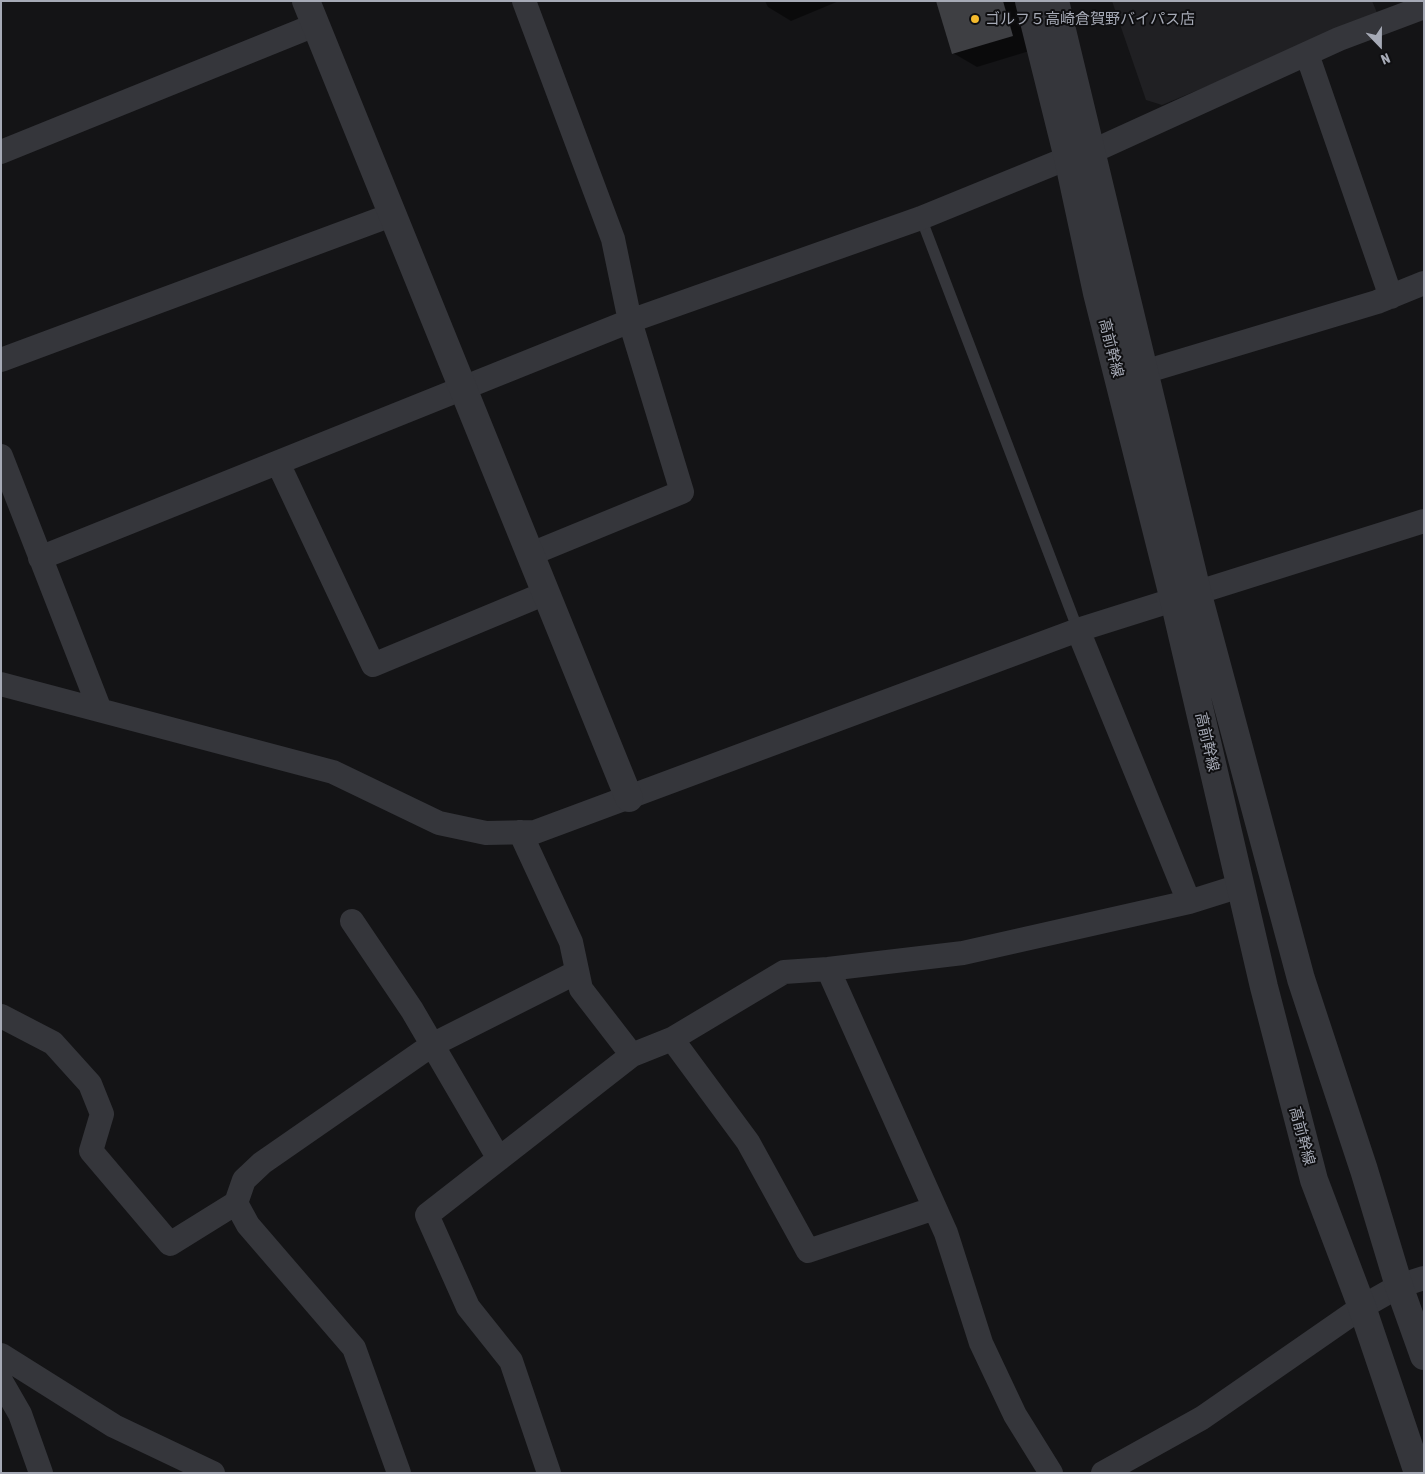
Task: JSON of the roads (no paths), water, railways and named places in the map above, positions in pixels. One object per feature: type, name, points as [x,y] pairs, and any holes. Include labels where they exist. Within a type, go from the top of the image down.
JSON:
[{"type":"street","points":[[524,1],[613,239],[630,321],[682,492],[531,554]]},
{"type":"street","name":"高前幹線","points":[[1030,1],[1079,155],[1144,372],[1240,886],[1314,1180],[1362,1307],[1418,1473]]},
{"type":"street","name":"高前幹線","points":[[1054,1],[1079,155],[1097,293],[1301,979],[1364,1170],[1411,1282],[1424,1356]]},
{"type":"street","points":[[40,558],[630,321],[921,218],[1079,155],[1307,54],[1424,7]]},
{"type":"street","points":[[1,152],[310,13],[394,214],[629,798]]},
{"type":"street","points":[[1307,54],[1391,296]]},
{"type":"street","points":[[1,360],[394,214]]},
{"type":"street","points":[[1144,372],[1391,296],[1424,283]]},
{"type":"street","points":[[1,456],[100,710]]},
{"type":"street","points":[[278,463],[373,665],[546,593]]},
{"type":"street","points":[[1,684],[334,772],[439,823],[486,833],[535,832],[1078,630],[1424,521]]},
{"type":"street","points":[[1078,630],[1189,902]]},
{"type":"street","points":[[520,832],[571,942],[581,989],[632,1055]]},
{"type":"street","points":[[549,1473],[511,1361],[468,1307],[427,1215],[632,1055],[672,1038],[784,972],[828,969],[964,953],[1189,902],[1240,886]]},
{"type":"street","points":[[352,922],[412,1010],[499,1160]]},
{"type":"street","points":[[828,969],[946,1233],[981,1343],[1015,1415],[1051,1473]]},
{"type":"street","points":[[1,1016],[53,1043],[90,1084],[102,1114],[91,1151],[170,1244],[236,1203],[244,1180],[262,1163],[432,1045],[577,972]]},
{"type":"street","points":[[672,1038],[748,1142],[808,1251],[935,1208]]},
{"type":"street","points":[[236,1203],[248,1226],[354,1348],[399,1473]]},
{"type":"street","points":[[1103,1473],[1202,1418],[1362,1307],[1411,1282]]},
{"type":"street","points":[[1,1355],[114,1426],[213,1473]]},
{"type":"street","points":[[1,1381],[20,1414],[41,1473]]},
{"type":"lane","points":[[921,218],[1078,630]]},
{"type":"place","name":"ゴルフ５高崎倉賀野バイパス店","points":[[975,19]]}]
